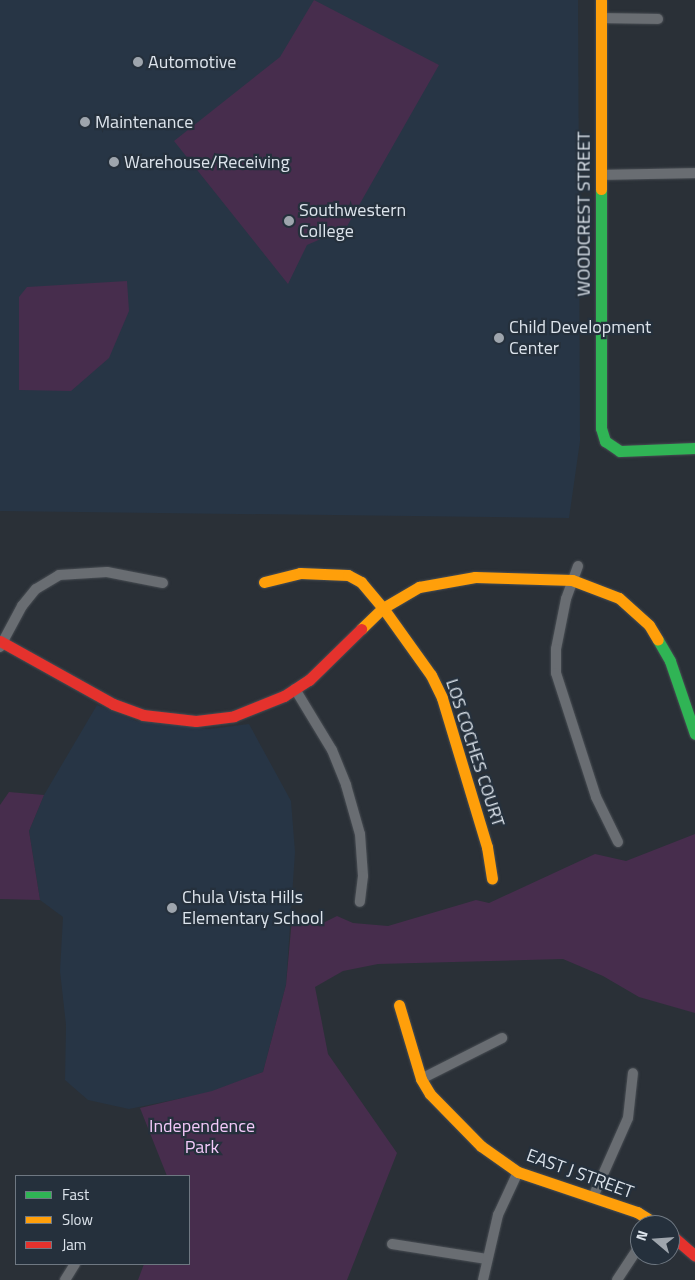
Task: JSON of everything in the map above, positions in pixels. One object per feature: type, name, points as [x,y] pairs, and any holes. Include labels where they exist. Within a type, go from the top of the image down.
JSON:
[{"type":"street","name":"WOODCREST STREET","points":[[602,0],[600,428],[605,441],[620,451],[695,448]]},
{"type":"street","points":[[601,18],[658,19]]},
{"type":"street","points":[[602,175],[695,173]]},
{"type":"street","points":[[578,566],[572,580],[556,649],[556,673],[596,797],[618,842]]},
{"type":"street","points":[[163,583],[107,572],[60,575],[36,589],[22,606],[1,644],[113,704],[142,715],[183,722],[234,716],[295,689],[383,608],[403,594],[440,581],[528,576],[572,580],[600,588],[619,598],[649,625],[670,661],[695,734]]},
{"type":"street","name":"LOS COCHES COURT","points":[[264,582],[300,572],[348,575],[361,582],[383,608],[431,675],[442,698],[487,847],[492,879]]},
{"type":"street","points":[[295,689],[332,750],[346,785],[361,841],[363,876],[360,902]]},
{"type":"street","name":"EAST J STREET","points":[[399,1005],[422,1079],[452,1118],[481,1146],[518,1172],[593,1197],[634,1215]]},
{"type":"street","points":[[422,1079],[502,1038]]},
{"type":"street","points":[[593,1197],[628,1118],[633,1073]]},
{"type":"street","points":[[483,1280],[498,1215],[518,1172]]},
{"type":"street","points":[[680,1243],[695,1256]]},
{"type":"street","points":[[392,1244],[488,1259]]},
{"type":"street","points":[[616,1280],[630,1260]]},
{"type":"street","points":[[66,1280],[74,1265]]},
{"type":"shaded area","name":"Southwestern College","points":[[0,0],[578,0],[580,441],[569,518],[0,511]]},
{"type":"shaded area","name":"Chula Vista Hills Elementary School","points":[[97,705],[136,721],[209,729],[249,724],[291,801],[295,852],[286,985],[263,1072],[212,1092],[129,1109],[88,1100],[65,1080],[66,1025],[60,971],[63,917],[40,900],[29,831],[44,795]]},
{"type":"green space","points":[[314,0],[439,65],[346,228],[307,245],[288,284],[174,141],[280,57]]},
{"type":"green space","points":[[127,281],[129,311],[109,358],[71,391],[19,390],[19,297],[27,287]]},
{"type":"green space","points":[[9,792],[44,795],[29,831],[40,900],[0,899],[0,805]]},
{"type":"green space","name":"Independence Park","points":[[695,834],[695,1013],[639,997],[603,976],[563,959],[378,964],[343,971],[315,987],[328,1054],[397,1153],[347,1280],[138,1280],[144,1265],[190,1265],[190,1175],[167,1175],[140,1108],[212,1091],[263,1072],[286,985],[292,918],[317,926],[337,916],[353,923],[388,926],[476,900],[489,903],[595,854],[626,861]]},
{"type":"traffic: fast","points":[[601,189],[601,428],[605,441],[620,451],[695,448]]},
{"type":"traffic: fast","points":[[658,640],[670,661],[695,734]]},
{"type":"traffic: slow","points":[[601,0],[601,189]]},
{"type":"traffic: slow","points":[[264,582],[300,573],[348,575],[361,582],[383,608],[431,675],[442,698],[487,847],[492,879]]},
{"type":"traffic: slow","points":[[361,629],[383,608],[419,587],[475,577],[572,580],[619,598],[649,625],[658,640]]},
{"type":"traffic: slow","points":[[399,1005],[421,1079],[430,1094],[481,1146],[518,1172],[642,1215]]},
{"type":"traffic: jam","points":[[0,641],[113,704],[143,715],[196,721],[234,716],[284,696],[309,680],[361,629]]},
{"type":"traffic: jam","points":[[680,1243],[695,1256]]},
{"type":"place","name":"Automotive","points":[[138,62]]},
{"type":"place","name":"Maintenance","points":[[85,122]]},
{"type":"place","name":"Warehouse/Receiving","points":[[114,162]]},
{"type":"place","name":"Southwestern College","points":[[289,221]]},
{"type":"place","name":"Child Development Center","points":[[499,338]]},
{"type":"place","name":"Chula Vista Hills Elementary School","points":[[172,908]]}]
